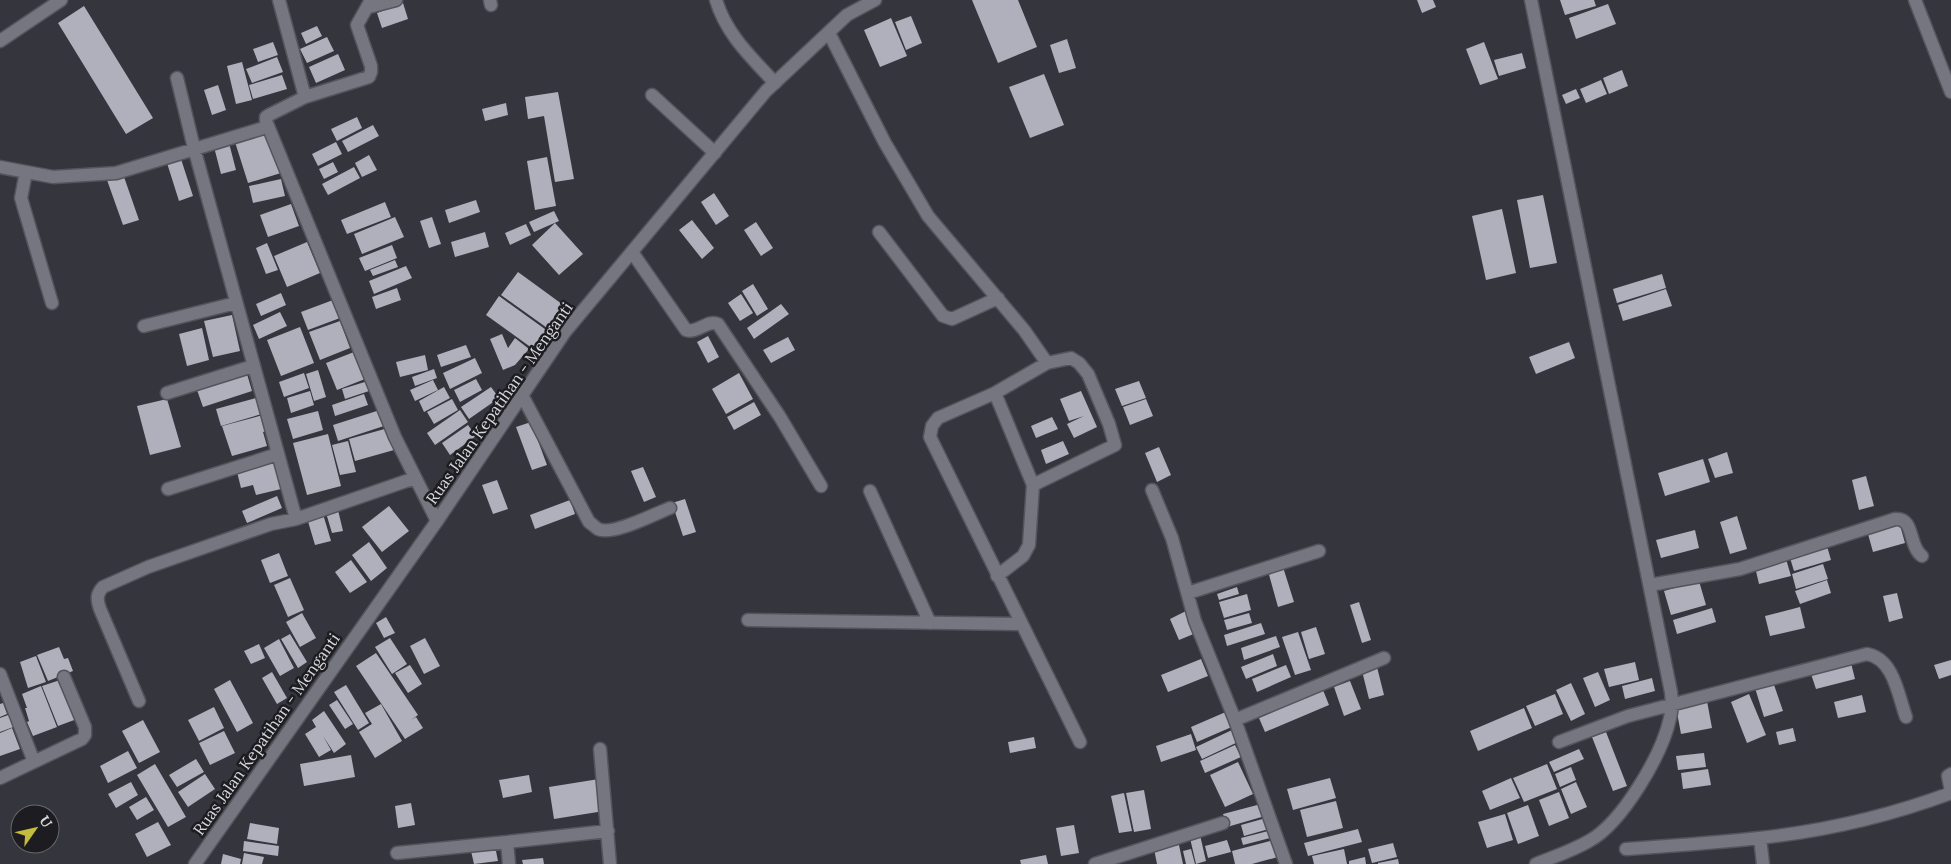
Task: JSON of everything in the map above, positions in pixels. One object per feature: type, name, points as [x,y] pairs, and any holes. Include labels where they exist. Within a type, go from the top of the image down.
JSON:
[{"type":"street","points":[[0,41],[61,0]]},
{"type":"street","points":[[279,0],[305,97]]},
{"type":"street","points":[[396,0],[370,3],[359,19],[357,25],[371,66],[369,76],[305,97],[266,117],[267,126],[395,437],[437,521]]},
{"type":"street","points":[[716,0],[726,24],[737,42],[775,83]]},
{"type":"street","name":"Ruas Jalan Kepatihan - Menganti","points":[[195,864],[437,521],[565,332],[775,83],[847,15],[875,0]]},
{"type":"street","points":[[1531,0],[1650,586],[1672,704],[1670,718],[1654,758],[1636,791],[1612,821],[1590,841],[1536,864]]},
{"type":"street","points":[[1915,0],[1951,92]]},
{"type":"street","points":[[829,33],[885,142],[928,216],[998,298],[1047,362]]},
{"type":"street","points":[[177,78],[194,148],[296,519]]},
{"type":"street","points":[[652,95],[715,153]]},
{"type":"street","points":[[0,167],[53,177],[116,173],[267,126]]},
{"type":"street","points":[[26,172],[21,198],[52,302]]},
{"type":"street","points":[[879,232],[943,316],[952,319],[998,298]]},
{"type":"street","points":[[632,252],[686,330],[692,332],[712,322],[718,324],[780,417],[821,486]]},
{"type":"street","points":[[144,326],[236,303]]},
{"type":"street","points":[[1032,485],[1115,445],[1088,374],[1079,363],[1071,358],[1047,362],[995,392],[938,418],[932,426],[930,437],[1080,742]]},
{"type":"street","points":[[167,393],[253,366]]},
{"type":"street","points":[[995,392],[1032,485],[1029,545],[1023,556],[997,576]]},
{"type":"street","points":[[522,396],[589,522],[599,529],[609,531],[670,508]]},
{"type":"street","points":[[168,489],[278,454]]},
{"type":"street","points":[[139,701],[100,610],[97,599],[98,591],[112,581],[148,567],[271,524],[296,519],[415,478]]},
{"type":"street","points":[[1152,490],[1172,538],[1195,621],[1235,720],[1286,864]]},
{"type":"street","points":[[870,491],[930,623]]},
{"type":"street","points":[[1650,586],[1740,569],[1900,518],[1907,523],[1916,550],[1922,556]]},
{"type":"street","points":[[1188,594],[1319,551]]},
{"type":"street","points":[[748,620],[1021,624]]},
{"type":"street","points":[[1559,742],[1628,716],[1867,654],[1878,657],[1888,667],[1906,718]]},
{"type":"street","points":[[1235,720],[1384,658]]},
{"type":"street","points":[[0,674],[34,762]]},
{"type":"street","points":[[0,778],[85,735],[85,726],[64,677]]},
{"type":"street","points":[[600,749],[610,864]]},
{"type":"street","points":[[1626,849],[1760,838],[1873,818],[1951,792],[1948,776],[1951,774]]},
{"type":"street","points":[[1095,864],[1134,858],[1223,823]]},
{"type":"street","points":[[397,853],[608,830]]},
{"type":"street","points":[[1760,838],[1763,864]]},
{"type":"street","points":[[507,842],[509,864]]},
{"type":"building","points":[[972,0],[1018,0],[1037,47],[998,63]]},
{"type":"building","points":[[1417,0],[1433,0],[1436,7],[1422,13]]},
{"type":"building","points":[[1560,0],[1594,0],[1596,6],[1565,15]]},
{"type":"building","points":[[403,3],[408,19],[382,28],[377,13]]},
{"type":"building","points":[[1608,4],[1616,24],[1576,39],[1569,18]]},
{"type":"building","points":[[84,6],[153,118],[126,134],[58,23]]},
{"type":"building","points":[[911,16],[922,43],[906,50],[895,22]]},
{"type":"building","points":[[891,18],[907,56],[880,67],[864,30]]},
{"type":"building","points":[[317,26],[322,36],[306,44],[301,33]]},
{"type":"building","points":[[327,37],[334,51],[307,63],[300,49]]},
{"type":"building","points":[[1067,39],[1076,68],[1059,73],[1050,45]]},
{"type":"building","points":[[273,42],[278,55],[258,62],[253,49]]},
{"type":"building","points":[[1484,42],[1498,79],[1480,85],[1466,49]]},
{"type":"building","points":[[1522,53],[1526,68],[1499,76],[1494,60]]},
{"type":"building","points":[[338,54],[345,70],[316,83],[309,67]]},
{"type":"building","points":[[277,57],[283,72],[252,83],[246,69]]},
{"type":"building","points":[[242,62],[252,100],[236,104],[227,66]]},
{"type":"building","points":[[1622,70],[1628,86],[1609,94],[1603,78]]},
{"type":"building","points":[[1044,74],[1064,125],[1030,138],[1009,87]]},
{"type":"building","points":[[282,75],[287,89],[253,99],[249,85]]},
{"type":"building","points":[[1601,80],[1607,94],[1586,103],[1580,89]]},
{"type":"building","points":[[218,85],[226,110],[212,115],[204,90]]},
{"type":"building","points":[[1576,89],[1580,98],[1566,104],[1562,95]]},
{"type":"building","points":[[558,92],[574,179],[555,182],[544,116],[528,119],[525,97]]},
{"type":"building","points":[[506,103],[508,115],[485,121],[482,109]]},
{"type":"building","points":[[357,117],[362,128],[337,141],[331,129]]},
{"type":"building","points":[[373,125],[379,136],[348,152],[342,141]]},
{"type":"building","points":[[268,131],[281,173],[248,183],[235,142]]},
{"type":"building","points":[[336,142],[342,154],[318,166],[312,154]]},
{"type":"building","points":[[229,143],[236,170],[221,174],[214,147]]},
{"type":"building","points":[[369,155],[377,170],[362,177],[355,163]]},
{"type":"building","points":[[547,157],[556,206],[535,210],[527,161]]},
{"type":"building","points":[[181,159],[193,196],[179,201],[167,163]]},
{"type":"building","points":[[333,162],[338,172],[324,179],[319,169]]},
{"type":"building","points":[[354,167],[360,178],[328,195],[322,184]]},
{"type":"building","points":[[123,174],[139,220],[123,225],[107,180]]},
{"type":"building","points":[[281,179],[285,196],[253,203],[249,186]]},
{"type":"building","points":[[714,193],[729,216],[716,225],[701,202]]},
{"type":"building","points":[[1543,195],[1557,263],[1530,268],[1517,200]]},
{"type":"building","points":[[476,200],[480,212],[449,223],[445,210]]},
{"type":"building","points":[[385,202],[391,217],[347,234],[341,220]]},
{"type":"building","points":[[291,204],[299,226],[268,237],[260,215]]},
{"type":"building","points":[[1502,209],[1516,273],[1486,280],[1472,216]]},
{"type":"building","points":[[554,211],[559,221],[534,232],[529,222]]},
{"type":"building","points":[[395,217],[404,237],[362,254],[354,234]]},
{"type":"building","points":[[432,217],[441,244],[429,248],[420,221]]},
{"type":"building","points":[[692,220],[714,248],[702,259],[679,230]]},
{"type":"building","points":[[756,222],[773,248],[761,256],[744,230]]},
{"type":"building","points":[[555,223],[583,254],[559,275],[532,245]]},
{"type":"building","points":[[526,224],[531,235],[510,245],[505,233]]},
{"type":"building","points":[[485,232],[489,247],[455,257],[451,242]]},
{"type":"building","points":[[307,242],[320,273],[287,287],[274,256]]},
{"type":"building","points":[[267,243],[278,270],[266,274],[256,248]]},
{"type":"building","points":[[392,245],[397,258],[365,271],[359,258]]},
{"type":"building","points":[[395,260],[398,267],[373,276],[370,270]]},
{"type":"building","points":[[406,266],[412,278],[374,294],[369,281]]},
{"type":"building","points":[[518,272],[566,307],[550,330],[501,295]]},
{"type":"building","points":[[1662,274],[1666,288],[1617,303],[1613,289]]},
{"type":"building","points":[[753,284],[768,309],[757,316],[742,291]]},
{"type":"building","points":[[397,288],[401,300],[376,309],[372,297]]},
{"type":"building","points":[[1666,289],[1672,306],[1623,321],[1618,305]]},
{"type":"building","points":[[281,293],[286,305],[261,316],[256,304]]},
{"type":"building","points":[[741,294],[753,313],[740,321],[728,303]]},
{"type":"building","points":[[499,296],[549,332],[536,351],[486,315]]},
{"type":"building","points":[[333,300],[340,318],[308,330],[301,312]]},
{"type":"building","points":[[781,304],[789,314],[754,339],[747,328]]},
{"type":"building","points":[[280,312],[287,326],[259,339],[253,325]]},
{"type":"building","points":[[232,315],[240,351],[213,357],[204,321]]},
{"type":"building","points":[[340,321],[350,348],[320,360],[309,332]]},
{"type":"building","points":[[300,327],[314,363],[281,376],[267,340]]},
{"type":"building","points":[[202,328],[209,360],[187,366],[179,334]]},
{"type":"building","points":[[502,334],[508,348],[515,338],[529,349],[515,365],[503,370],[490,339]]},
{"type":"building","points":[[708,336],[719,357],[708,363],[697,342]]},
{"type":"building","points":[[788,337],[795,350],[771,363],[763,350]]},
{"type":"building","points":[[1569,342],[1575,358],[1536,374],[1529,357]]},
{"type":"building","points":[[466,345],[471,357],[441,367],[437,355]]},
{"type":"building","points":[[354,352],[365,379],[337,390],[326,363]]},
{"type":"building","points":[[425,355],[428,370],[400,377],[396,362]]},
{"type":"building","points":[[475,358],[482,373],[450,389],[443,373]]},
{"type":"building","points":[[434,369],[437,378],[415,386],[412,377]]},
{"type":"building","points":[[318,370],[326,397],[314,401],[306,374]]},
{"type":"building","points":[[304,373],[309,388],[284,397],[279,382]]},
{"type":"building","points":[[739,373],[753,399],[726,414],[712,389]]},
{"type":"building","points":[[247,374],[252,391],[203,407],[197,390]]},
{"type":"building","points":[[476,379],[482,390],[460,402],[454,390]]},
{"type":"building","points":[[433,380],[438,390],[415,401],[410,390]]},
{"type":"building","points":[[368,381],[372,390],[345,399],[342,389]]},
{"type":"building","points":[[1139,381],[1146,398],[1122,406],[1115,389]]},
{"type":"building","points":[[444,387],[450,398],[424,412],[419,401]]},
{"type":"building","points":[[491,387],[499,398],[469,419],[461,407]]},
{"type":"building","points":[[310,391],[314,405],[291,413],[287,398]]},
{"type":"building","points":[[1081,391],[1097,427],[1074,438],[1067,424],[1084,416],[1069,421],[1060,399]]},
{"type":"building","points":[[364,394],[368,405],[335,416],[332,405]]},
{"type":"building","points":[[260,397],[265,413],[221,426],[216,409]]},
{"type":"building","points":[[167,399],[181,447],[150,455],[137,406]]},
{"type":"building","points":[[452,399],[458,410],[434,424],[427,412]]},
{"type":"building","points":[[1146,399],[1153,416],[1130,425],[1123,407]]},
{"type":"building","points":[[754,402],[761,415],[734,430],[727,417]]},
{"type":"building","points":[[383,409],[387,425],[338,441],[333,425]]},
{"type":"building","points":[[460,410],[468,422],[435,445],[427,433]]},
{"type":"building","points":[[318,411],[323,430],[293,439],[287,419]]},
{"type":"building","points":[[263,415],[267,431],[263,432],[267,446],[232,456],[222,426]]},
{"type":"building","points":[[1052,417],[1058,429],[1036,438],[1031,426]]},
{"type":"building","points":[[531,422],[547,465],[532,470],[516,427]]},
{"type":"building","points":[[468,425],[476,436],[450,455],[442,443]]},
{"type":"building","points":[[388,428],[394,450],[355,461],[349,439]]},
{"type":"building","points":[[328,434],[341,486],[307,495],[293,443]]},
{"type":"building","points":[[348,441],[356,472],[340,475],[332,445]]},
{"type":"building","points":[[1063,441],[1069,454],[1046,464],[1041,450]]},
{"type":"building","points":[[1159,447],[1171,475],[1157,482],[1145,453]]},
{"type":"building","points":[[1727,452],[1733,473],[1715,478],[1708,459]]},
{"type":"building","points":[[1703,459],[1710,482],[1665,496],[1658,473]]},
{"type":"building","points":[[275,462],[281,489],[256,495],[253,485],[241,488],[237,472]]},
{"type":"building","points":[[643,467],[656,497],[644,502],[631,471]]},
{"type":"building","points":[[1866,476],[1874,506],[1859,510],[1852,480]]},
{"type":"building","points":[[497,480],[508,509],[493,514],[482,485]]},
{"type":"building","points":[[277,496],[282,508],[247,523],[242,511]]},
{"type":"building","points":[[685,499],[696,532],[683,536],[672,503]]},
{"type":"building","points":[[570,500],[575,514],[535,529],[530,515]]},
{"type":"building","points":[[389,506],[409,531],[382,552],[362,527]]},
{"type":"building","points":[[338,510],[343,531],[332,533],[326,513]]},
{"type":"building","points":[[323,514],[331,541],[315,545],[307,518]]},
{"type":"building","points":[[1737,516],[1747,549],[1730,554],[1720,522]]},
{"type":"building","points":[[1900,525],[1905,543],[1873,552],[1868,534]]},
{"type":"building","points":[[1695,530],[1699,548],[1661,558],[1656,540]]},
{"type":"building","points":[[369,542],[387,568],[371,581],[352,555]]},
{"type":"building","points":[[1827,546],[1831,560],[1794,571],[1790,558]]},
{"type":"building","points":[[279,553],[288,576],[270,583],[261,560]]},
{"type":"building","points":[[1786,559],[1791,576],[1759,584],[1755,567]]},
{"type":"building","points":[[351,560],[367,582],[350,593],[335,572]]},
{"type":"building","points":[[1823,564],[1828,579],[1796,589],[1792,574]]},
{"type":"building","points":[[1283,567],[1294,602],[1278,607],[1268,571]]},
{"type":"building","points":[[290,578],[304,610],[288,617],[274,585]]},
{"type":"building","points":[[1827,580],[1831,593],[1800,604],[1795,591]]},
{"type":"building","points":[[1699,581],[1706,605],[1671,615],[1664,591]]},
{"type":"building","points":[[1237,587],[1239,594],[1219,600],[1217,594]]},
{"type":"building","points":[[1897,593],[1903,618],[1889,622],[1883,596]]},
{"type":"building","points":[[1247,594],[1251,610],[1224,618],[1219,602]]},
{"type":"building","points":[[1359,602],[1371,640],[1362,643],[1350,605]]},
{"type":"building","points":[[1800,607],[1805,628],[1770,636],[1765,616]]},
{"type":"building","points":[[1712,608],[1716,622],[1677,634],[1673,620]]},
{"type":"building","points":[[1186,611],[1196,633],[1179,640],[1170,619]]},
{"type":"building","points":[[302,613],[316,638],[300,647],[286,622]]},
{"type":"building","points":[[1249,613],[1252,623],[1227,630],[1224,620]]},
{"type":"building","points":[[386,617],[395,633],[384,638],[376,623]]},
{"type":"building","points":[[1261,623],[1265,634],[1227,646],[1224,635]]},
{"type":"building","points":[[1316,627],[1325,654],[1309,659],[1301,632]]},
{"type":"building","points":[[1298,632],[1311,670],[1295,675],[1282,637]]},
{"type":"building","points":[[290,634],[307,662],[298,668],[281,639]]},
{"type":"building","points":[[1276,636],[1280,647],[1244,660],[1241,648]]},
{"type":"building","points":[[390,638],[407,664],[392,674],[375,647]]},
{"type":"building","points":[[425,638],[440,666],[424,674],[410,646]]},
{"type":"building","points":[[279,639],[294,668],[280,676],[264,648]]},
{"type":"building","points":[[259,644],[265,658],[251,664],[244,651]]},
{"type":"building","points":[[59,647],[64,659],[68,658],[73,671],[48,681],[37,655]]},
{"type":"building","points":[[376,653],[418,715],[411,720],[416,717],[423,728],[405,739],[356,666]]},
{"type":"building","points":[[1273,654],[1277,666],[1246,679],[1241,667]]},
{"type":"building","points":[[36,656],[46,682],[28,688],[20,662]]},
{"type":"building","points":[[1201,659],[1208,676],[1168,692],[1161,675]]},
{"type":"building","points":[[1951,660],[1951,675],[1939,679],[1934,665]]},
{"type":"building","points":[[1635,662],[1639,680],[1609,687],[1604,669]]},
{"type":"building","points":[[1851,663],[1855,679],[1816,689],[1811,674]]},
{"type":"building","points":[[410,665],[422,684],[408,693],[395,673]]},
{"type":"building","points":[[1286,665],[1291,677],[1257,692],[1252,679]]},
{"type":"building","points":[[1377,667],[1384,695],[1369,699],[1362,671]]},
{"type":"building","points":[[272,672],[287,698],[277,704],[262,678]]},
{"type":"building","points":[[1598,672],[1610,700],[1595,707],[1583,678]]},
{"type":"building","points":[[1652,678],[1655,691],[1625,699],[1622,686]]},
{"type":"building","points":[[63,679],[77,719],[58,726],[42,686]]},
{"type":"building","points":[[230,680],[253,723],[237,732],[214,689]]},
{"type":"building","points":[[1350,681],[1361,709],[1344,716],[1334,687]]},
{"type":"building","points":[[1773,682],[1783,711],[1764,717],[1755,688]]},
{"type":"building","points":[[1571,683],[1585,714],[1571,721],[1556,690]]},
{"type":"building","points":[[346,685],[369,723],[358,730],[334,692]]},
{"type":"building","points":[[41,686],[57,727],[33,736],[27,722],[29,721],[25,708],[27,708],[22,694]]},
{"type":"building","points":[[1323,690],[1329,705],[1265,732],[1259,718]]},
{"type":"building","points":[[1555,694],[1563,714],[1535,726],[1526,706]]},
{"type":"building","points":[[1749,694],[1766,735],[1747,743],[1731,702]]},
{"type":"building","points":[[1862,695],[1866,712],[1838,718],[1834,702]]},
{"type":"building","points":[[337,700],[353,724],[345,729],[329,705]]},
{"type":"building","points":[[1707,701],[1712,728],[1681,734],[1676,707]]},
{"type":"building","points":[[3,703],[7,714],[0,717],[0,704]]},
{"type":"building","points":[[381,704],[402,741],[375,758],[359,732],[372,724],[365,713]]},
{"type":"building","points":[[214,707],[224,728],[199,741],[188,720]]},
{"type":"building","points":[[1524,708],[1532,728],[1478,751],[1470,731]]},
{"type":"building","points":[[324,711],[346,744],[334,753],[323,736],[331,750],[319,757],[305,734],[316,727],[312,720]]},
{"type":"building","points":[[1228,711],[1234,726],[1197,742],[1191,727]]},
{"type":"building","points":[[11,714],[16,726],[0,732],[0,718]]},
{"type":"building","points":[[143,720],[160,752],[139,763],[122,731]]},
{"type":"building","points":[[12,728],[20,749],[0,756],[0,733]]},
{"type":"building","points":[[1793,728],[1796,741],[1779,745],[1776,732]]},
{"type":"building","points":[[1232,730],[1238,742],[1202,759],[1196,747]]},
{"type":"building","points":[[224,731],[235,753],[210,765],[199,743]]},
{"type":"building","points":[[1606,732],[1627,786],[1613,791],[1592,737]]},
{"type":"building","points":[[1191,734],[1196,750],[1161,762],[1156,746]]},
{"type":"building","points":[[1034,737],[1036,748],[1010,753],[1008,742]]},
{"type":"building","points":[[1235,745],[1241,757],[1205,773],[1200,761]]},
{"type":"building","points":[[1579,749],[1584,759],[1554,772],[1549,762]]},
{"type":"building","points":[[128,751],[137,768],[108,783],[100,766]]},
{"type":"building","points":[[1704,753],[1706,767],[1678,770],[1676,756]]},
{"type":"building","points":[[351,755],[355,777],[304,786],[300,764]]},
{"type":"building","points":[[196,759],[204,772],[177,787],[169,775]]},
{"type":"building","points":[[1238,762],[1253,794],[1225,807],[1210,775]]},
{"type":"building","points":[[155,764],[186,817],[168,827],[137,775]]},
{"type":"building","points":[[1547,764],[1557,789],[1524,802],[1513,778]]},
{"type":"building","points":[[1571,767],[1576,780],[1560,787],[1555,774]]},
{"type":"building","points":[[1708,769],[1711,785],[1683,789],[1681,773]]},
{"type":"building","points":[[205,774],[215,789],[188,807],[178,792]]},
{"type":"building","points":[[529,775],[532,792],[503,798],[499,780]]},
{"type":"building","points":[[1330,778],[1336,798],[1293,810],[1287,789]]},
{"type":"building","points":[[1511,778],[1520,798],[1490,810],[1482,791]]},
{"type":"building","points":[[599,779],[604,811],[554,819],[549,787]]},
{"type":"building","points":[[131,782],[138,795],[116,808],[108,794]]},
{"type":"building","points":[[1576,782],[1587,807],[1571,814],[1561,789]]},
{"type":"building","points":[[1144,790],[1151,829],[1134,832],[1126,793]]},
{"type":"building","points":[[1559,792],[1569,818],[1549,826],[1539,800]]},
{"type":"building","points":[[1124,793],[1132,831],[1119,833],[1111,796]]},
{"type":"building","points":[[146,797],[154,810],[137,820],[129,807]]},
{"type":"building","points":[[1336,801],[1343,828],[1307,837],[1300,810]]},
{"type":"building","points":[[411,803],[415,825],[398,828],[395,806]]},
{"type":"building","points":[[1261,804],[1265,816],[1227,827],[1223,814]]},
{"type":"building","points":[[1528,805],[1539,836],[1518,844],[1507,813]]},
{"type":"building","points":[[1505,814],[1513,840],[1487,848],[1478,822]]},
{"type":"building","points":[[1266,818],[1269,829],[1244,836],[1241,825]]},
{"type":"building","points":[[158,822],[171,845],[147,857],[135,834]]},
{"type":"building","points":[[250,823],[279,828],[277,844],[247,839]]},
{"type":"building","points":[[1074,825],[1079,853],[1061,856],[1056,828]]},
{"type":"building","points":[[1358,829],[1362,842],[1308,856],[1304,843]]},
{"type":"building","points":[[1272,830],[1274,837],[1243,845],[1241,838]]},
{"type":"building","points":[[1200,835],[1206,861],[1196,864],[1190,838]]},
{"type":"building","points":[[1227,840],[1231,852],[1208,858],[1205,846]]},
{"type":"building","points":[[1274,840],[1278,857],[1252,864],[1235,864],[1232,851]]},
{"type":"building","points":[[244,841],[279,846],[278,856],[243,851]]},
{"type":"building","points":[[1393,843],[1397,857],[1372,863],[1368,849]]},
{"type":"building","points":[[1179,845],[1183,864],[1157,864],[1154,849]]},
{"type":"building","points":[[495,846],[498,861],[474,864],[471,851]]},
{"type":"building","points":[[1191,849],[1195,864],[1186,864],[1183,851]]},
{"type":"building","points":[[1344,849],[1347,864],[1314,864],[1312,856]]},
{"type":"building","points":[[244,853],[264,857],[262,864],[242,864]]},
{"type":"building","points":[[223,854],[241,859],[240,864],[221,864]]},
{"type":"building","points":[[1046,855],[1048,864],[1021,864],[1020,860]]},
{"type":"building","points":[[1365,857],[1366,864],[1349,864],[1349,861]]},
{"type":"building","points":[[543,858],[544,864],[523,864],[522,860]]},
{"type":"building","points":[[1398,859],[1399,864],[1378,864],[1378,863]]}]
